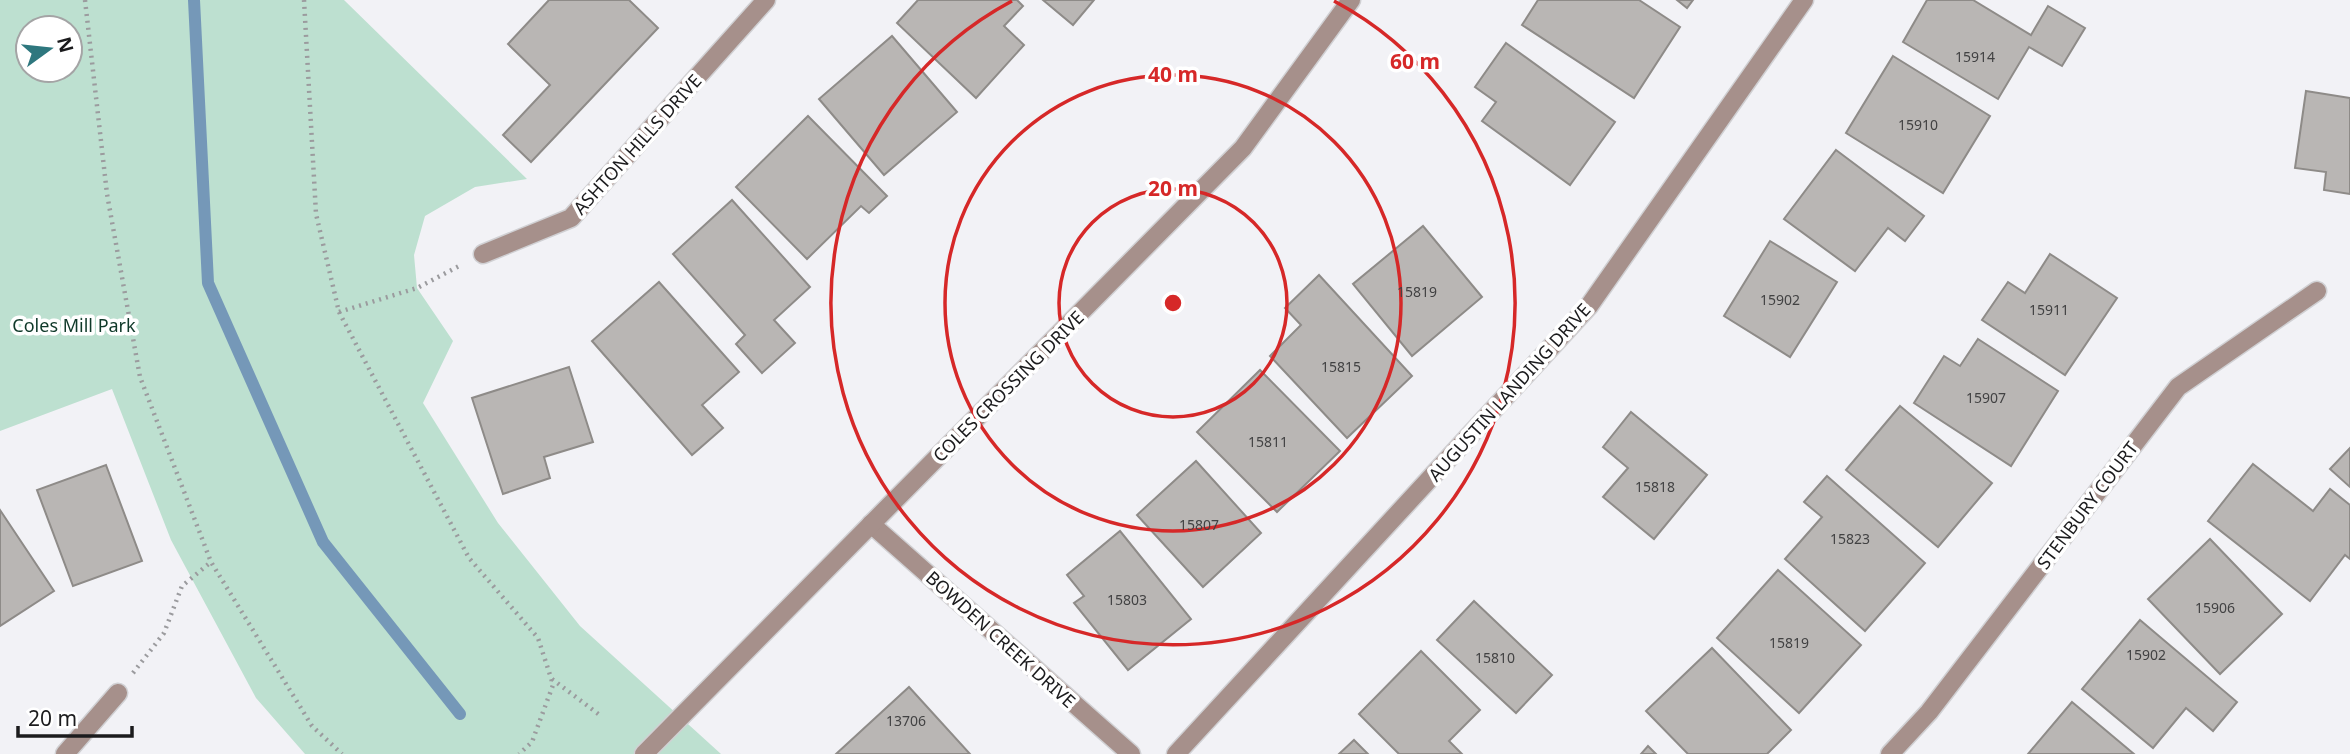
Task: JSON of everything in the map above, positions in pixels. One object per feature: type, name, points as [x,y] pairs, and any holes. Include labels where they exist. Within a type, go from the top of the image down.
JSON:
[{"type":"street","name":"ASHTON HILLS DRIVE","points":[[483,254],[571,218],[766,0]]},
{"type":"street","name":"COLES CROSSING DRIVE","points":[[645,754],[1243,148],[1351,0]]},
{"type":"street","name":"AUGUSTIN LANDING DRIVE","points":[[1176,754],[1589,306],[1804,0]]},
{"type":"street","name":"STENBURY COURT","points":[[1890,754],[1929,712],[2178,387],[2317,291]]},
{"type":"street","name":"BOWDEN CREEK DRIVE","points":[[871,524],[1131,754]]},
{"type":"street","points":[[65,754],[118,693]]},
{"type":"path","points":[[85,0],[107,194],[140,377],[211,562],[312,726],[342,754]]},
{"type":"path","points":[[304,0],[316,214],[339,312],[469,558],[538,638],[553,685],[532,742],[519,754]]},
{"type":"path","points":[[339,312],[417,288],[483,254]]},
{"type":"path","points":[[118,693],[163,632],[182,586],[211,562]]},
{"type":"path","points":[[551,678],[601,716]]},
{"type":"green space","name":"Coles Mill Park","points":[[0,0],[344,0],[527,179],[475,187],[425,216],[414,255],[417,288],[453,341],[423,403],[498,523],[580,626],[721,754],[305,754],[256,698],[171,540],[112,389],[0,431]]},
{"type":"building","points":[[549,0],[629,0],[658,28],[531,162],[503,135],[550,85],[508,44]]},
{"type":"building","points":[[918,0],[1017,0],[1023,6],[1004,26],[1024,45],[976,98],[897,23]]},
{"type":"building","points":[[1043,0],[1094,0],[1073,25]]},
{"type":"building","points":[[1538,0],[1639,0],[1680,27],[1634,98],[1522,25]]},
{"type":"building","points":[[1677,0],[1693,0],[1687,8]]},
{"type":"building","points":[[1927,0],[1973,0],[2031,35],[2048,6],[2085,28],[2062,66],[2029,47],[1998,99],[1903,42]]},
{"type":"building","points":[[892,36],[957,112],[884,175],[819,99]]},
{"type":"building","points":[[1506,43],[1615,122],[1570,185],[1482,121],[1496,102],[1475,87]]},
{"type":"building","points":[[1893,56],[1990,116],[1943,193],[1846,133]]},
{"type":"building","points":[[2306,91],[2350,98],[2350,194],[2324,190],[2326,172],[2295,168]]},
{"type":"building","points":[[808,116],[887,196],[869,213],[861,206],[807,259],[736,187]]},
{"type":"building","points":[[1836,150],[1924,216],[1905,241],[1888,228],[1855,271],[1784,219]]},
{"type":"building","points":[[732,200],[810,287],[774,320],[795,343],[762,373],[736,344],[745,335],[673,254]]},
{"type":"building","points":[[1423,226],[1482,297],[1412,356],[1353,284]]},
{"type":"building","points":[[1770,241],[1837,282],[1790,357],[1724,316]]},
{"type":"building","points":[[2050,254],[2117,298],[2065,375],[1982,320],[2008,282],[2025,293]]},
{"type":"building","points":[[1319,275],[1412,376],[1347,438],[1270,356],[1301,325],[1285,308]]},
{"type":"building","points":[[659,282],[739,372],[702,405],[723,428],[692,455],[592,341]]},
{"type":"building","points":[[1978,339],[2058,391],[2011,466],[1914,403],[1944,356],[1960,366]]},
{"type":"building","points":[[569,367],[593,442],[544,457],[550,478],[503,494],[472,398]]},
{"type":"building","points":[[1260,370],[1340,451],[1277,512],[1197,432]]},
{"type":"building","points":[[1900,406],[1992,483],[1938,547],[1846,470]]},
{"type":"building","points":[[1631,412],[1707,475],[1654,539],[1603,497],[1628,468],[1603,447]]},
{"type":"building","points":[[2350,448],[2350,487],[2330,469]]},
{"type":"building","points":[[1196,461],[1261,533],[1203,587],[1137,515]]},
{"type":"building","points":[[2253,464],[2313,511],[2330,489],[2350,505],[2350,559],[2345,555],[2310,601],[2208,521]]},
{"type":"building","points":[[106,465],[142,561],[73,586],[37,490]]},
{"type":"building","points":[[1827,476],[1925,563],[1865,631],[1785,559],[1822,517],[1804,502]]},
{"type":"building","points":[[0,510],[54,591],[0,626]]},
{"type":"building","points":[[1120,531],[1191,619],[1128,670],[1074,603],[1084,596],[1067,575]]},
{"type":"building","points":[[2210,539],[2282,614],[2220,674],[2148,599]]},
{"type":"building","points":[[1778,570],[1861,645],[1799,713],[1717,638]]},
{"type":"building","points":[[1474,601],[1552,675],[1516,713],[1437,640]]},
{"type":"building","points":[[2140,620],[2237,702],[2213,731],[2186,708],[2153,748],[2082,689]]},
{"type":"building","points":[[1712,648],[1791,730],[1767,754],[1688,754],[1646,711]]},
{"type":"building","points":[[1421,651],[1480,710],[1449,741],[1462,754],[1399,754],[1359,714]]},
{"type":"building","points":[[909,687],[970,754],[836,754]]},
{"type":"building","points":[[2072,702],[2134,754],[2028,754]]},
{"type":"building","points":[[1354,740],[1368,754],[1339,754]]},
{"type":"building","points":[[1648,746],[1656,754],[1641,754]]},
{"type":"waterway","points":[[194,0],[208,283],[323,542],[460,714]]}]
